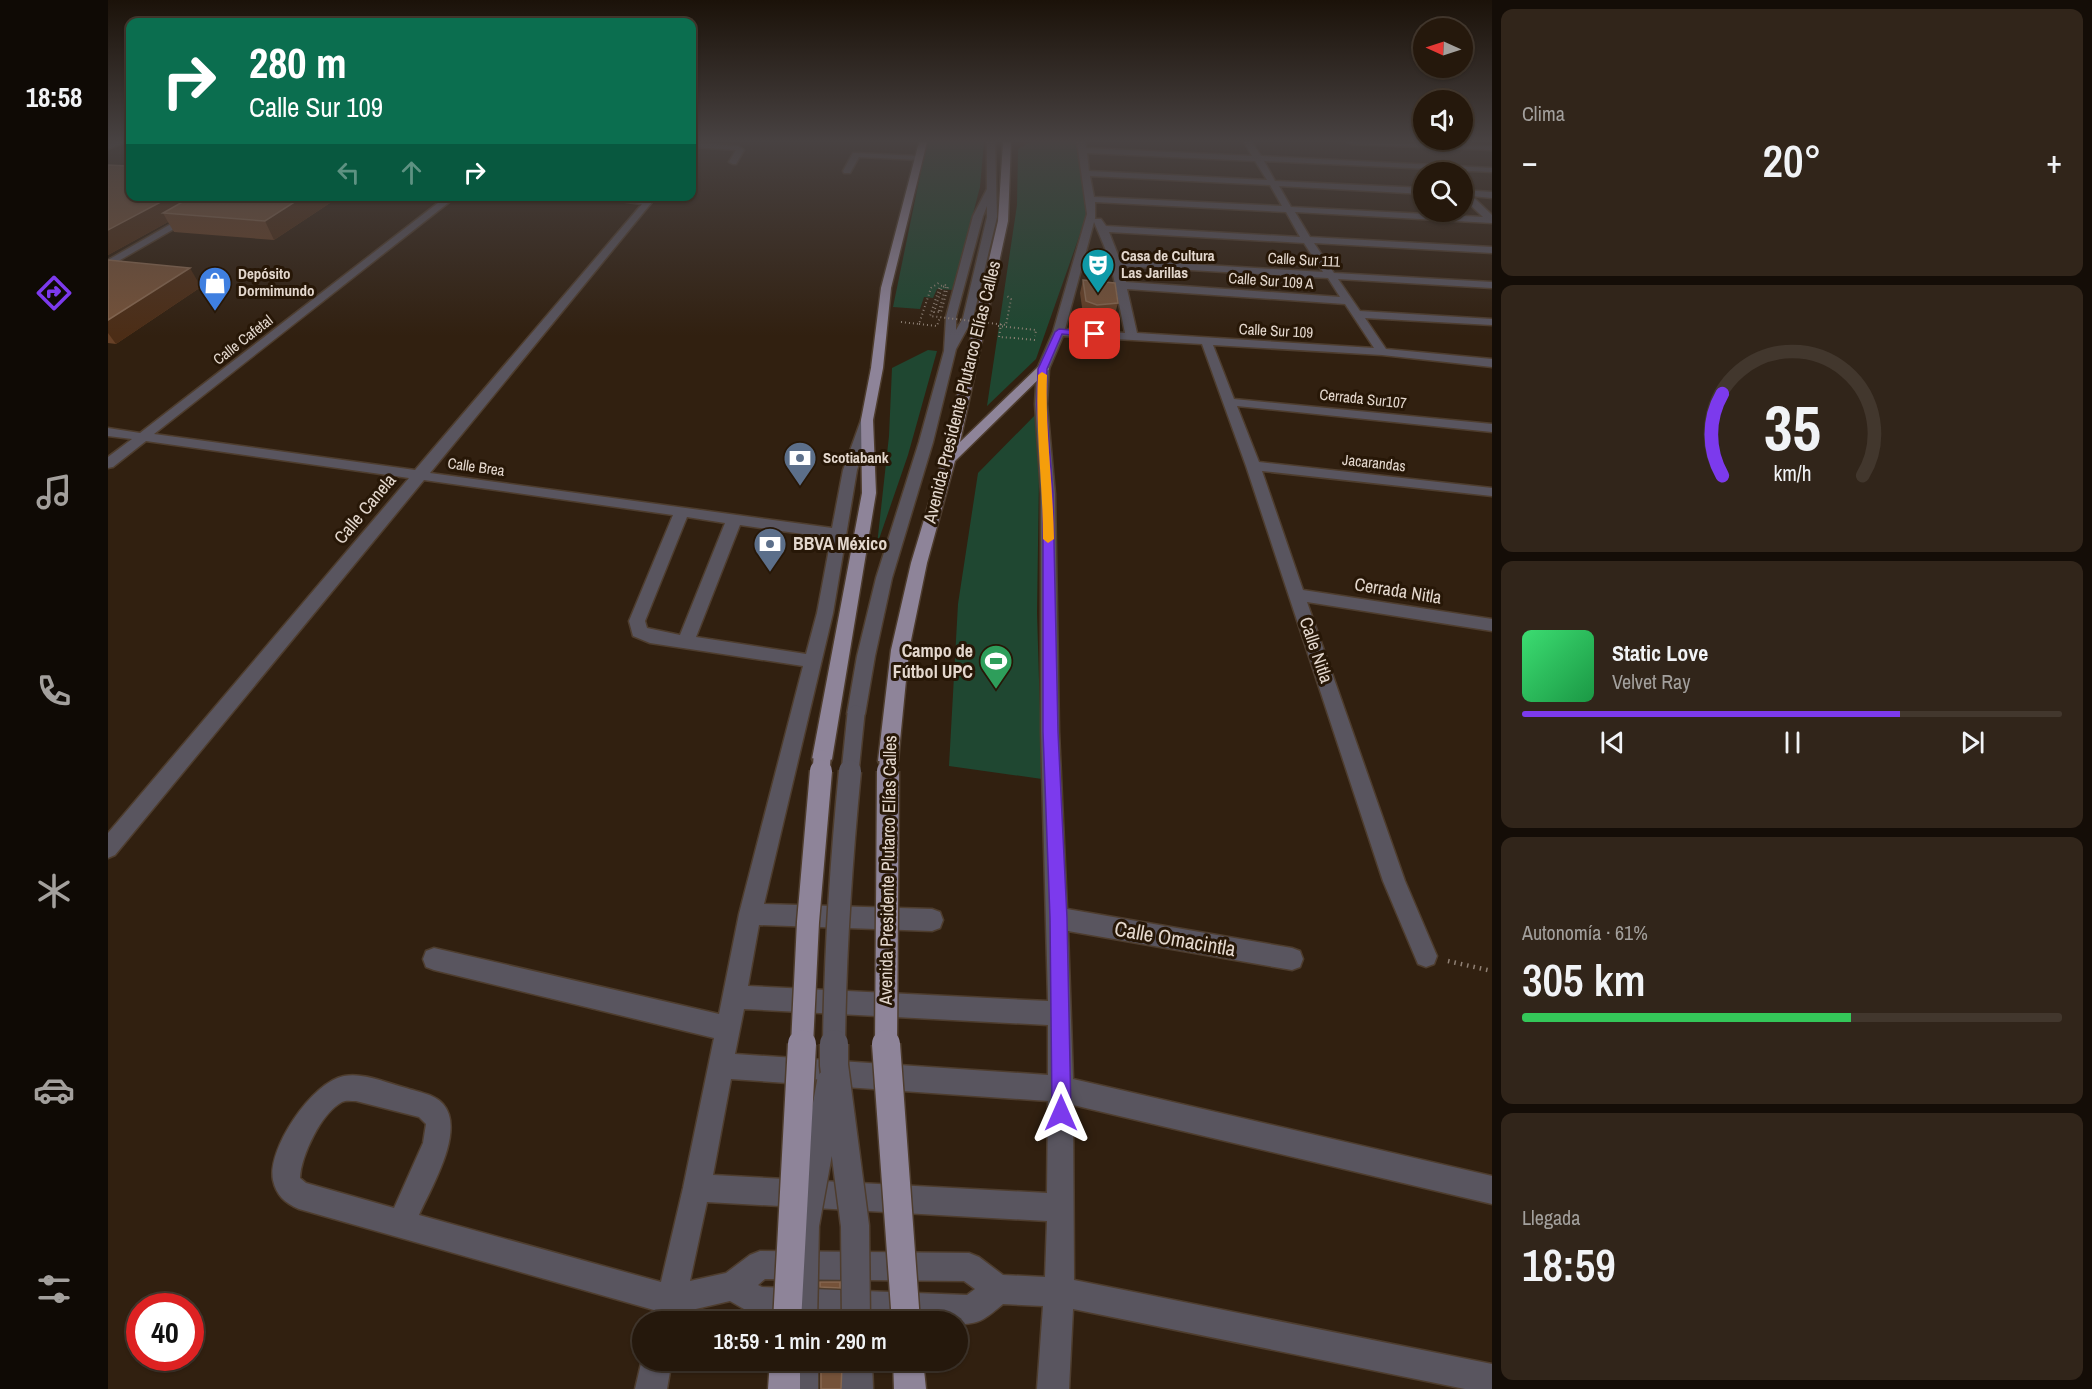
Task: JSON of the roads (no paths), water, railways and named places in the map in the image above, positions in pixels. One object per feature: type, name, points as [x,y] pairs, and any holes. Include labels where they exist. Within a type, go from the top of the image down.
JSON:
[{"type":"main road","points":[[788,1311],[807,934],[822,759],[869,493],[867,420],[877,368],[886,288],[907,207]]},
{"type":"main road","name":"Avenida Presidente Plutarco Elías Calles","points":[[905,1311],[885,1029],[888,761],[900,650],[920,563],[949,460],[1004,207]]},
{"type":"main road","points":[[949,460],[1043,369]]},
{"type":"main road","points":[[784,1389],[785,1371]]},
{"type":"main road","points":[[909,1371],[910,1389]]},
{"type":"street","points":[[108,264],[208,207]]},
{"type":"street","name":"Calle Cafetal","points":[[108,464],[439,207]]},
{"type":"street","name":"Calle Canela","points":[[108,848],[644,207]]},
{"type":"street","points":[[856,1311],[855,1227],[834,1065],[835,957],[840,871],[856,714],[866,656],[884,578],[926,442],[950,351],[951,316],[982,207]]},
{"type":"street","points":[[950,351],[968,318],[992,217],[991,207]]},
{"type":"street","points":[[1053,1389],[1059,1292],[1061,1089],[1058,918],[1050,732],[1048,494],[1041,405],[1043,369],[1057,336],[1092,214],[1092,207]]},
{"type":"street","points":[[1246,207],[1492,220]]},
{"type":"street","points":[[1478,207],[1492,220]]},
{"type":"street","points":[[1289,209],[1355,314],[1382,352]]},
{"type":"street","points":[[1092,214],[1104,229],[1132,337]]},
{"type":"street","points":[[1104,229],[1492,250]]},
{"type":"street","name":"Calle Sur 111","points":[[1114,263],[1492,285]]},
{"type":"street","name":"Calle Sur 109 A","points":[[1120,285],[1347,301]]},
{"type":"street","points":[[1355,314],[1492,322]]},
{"type":"street","name":"Calle Sur 109","points":[[1057,336],[1132,337],[1382,352],[1492,363]]},
{"type":"street","name":"Calle Nitla","points":[[1207,343],[1298,595],[1394,881],[1426,956]]},
{"type":"street","name":"Cerrada Sur107","points":[[1230,402],[1492,428]]},
{"type":"street","points":[[668,1311],[697,1188],[750,914],[825,613],[850,470],[867,420]]},
{"type":"street","name":"Calle Brea","points":[[108,432],[840,534]]},
{"type":"street","name":"Jacarandas","points":[[1253,466],[1492,492]]},
{"type":"street","points":[[682,512],[637,627],[643,635],[812,661]]},
{"type":"street","points":[[685,642],[734,520]]},
{"type":"street","name":"Cerrada Nitla","points":[[1298,595],[1492,625]]},
{"type":"street","points":[[750,914],[932,920]]},
{"type":"street","name":"Calle Omacintla","points":[[1058,918],[1292,959]]},
{"type":"street","points":[[434,959],[729,1029]]},
{"type":"street","points":[[734,997],[1060,1014]]},
{"type":"street","points":[[803,1311],[805,1225],[834,1065]]},
{"type":"street","points":[[721,1066],[1061,1089],[1492,1190]]},
{"type":"street","points":[[401,1226],[436,1145],[440,1132],[438,1119],[433,1111],[424,1106],[356,1088],[345,1088],[333,1092],[314,1112],[291,1152],[286,1172],[290,1189],[299,1195],[668,1311],[733,1286],[760,1265],[969,1267],[998,1289],[1059,1292],[1492,1378]]},
{"type":"street","points":[[697,1188],[1061,1208]]},
{"type":"street","points":[[733,1286],[758,1302],[972,1310],[998,1289]]},
{"type":"street","points":[[651,1389],[655,1371]]},
{"type":"street","points":[[802,1389],[803,1371]]},
{"type":"street","points":[[857,1371],[857,1389]]},
{"type":"place","name":"Casa de Cultura Las Jarillas","points":[[1098,294]]},
{"type":"place","name":"Depósito Dormimundo","points":[[215,312]]},
{"type":"place","name":"Scotiabank","points":[[800,487]]},
{"type":"place","name":"BBVA México","points":[[770,573]]},
{"type":"place","name":"Campo de Fútbol UPC","points":[[996,690]]}]
